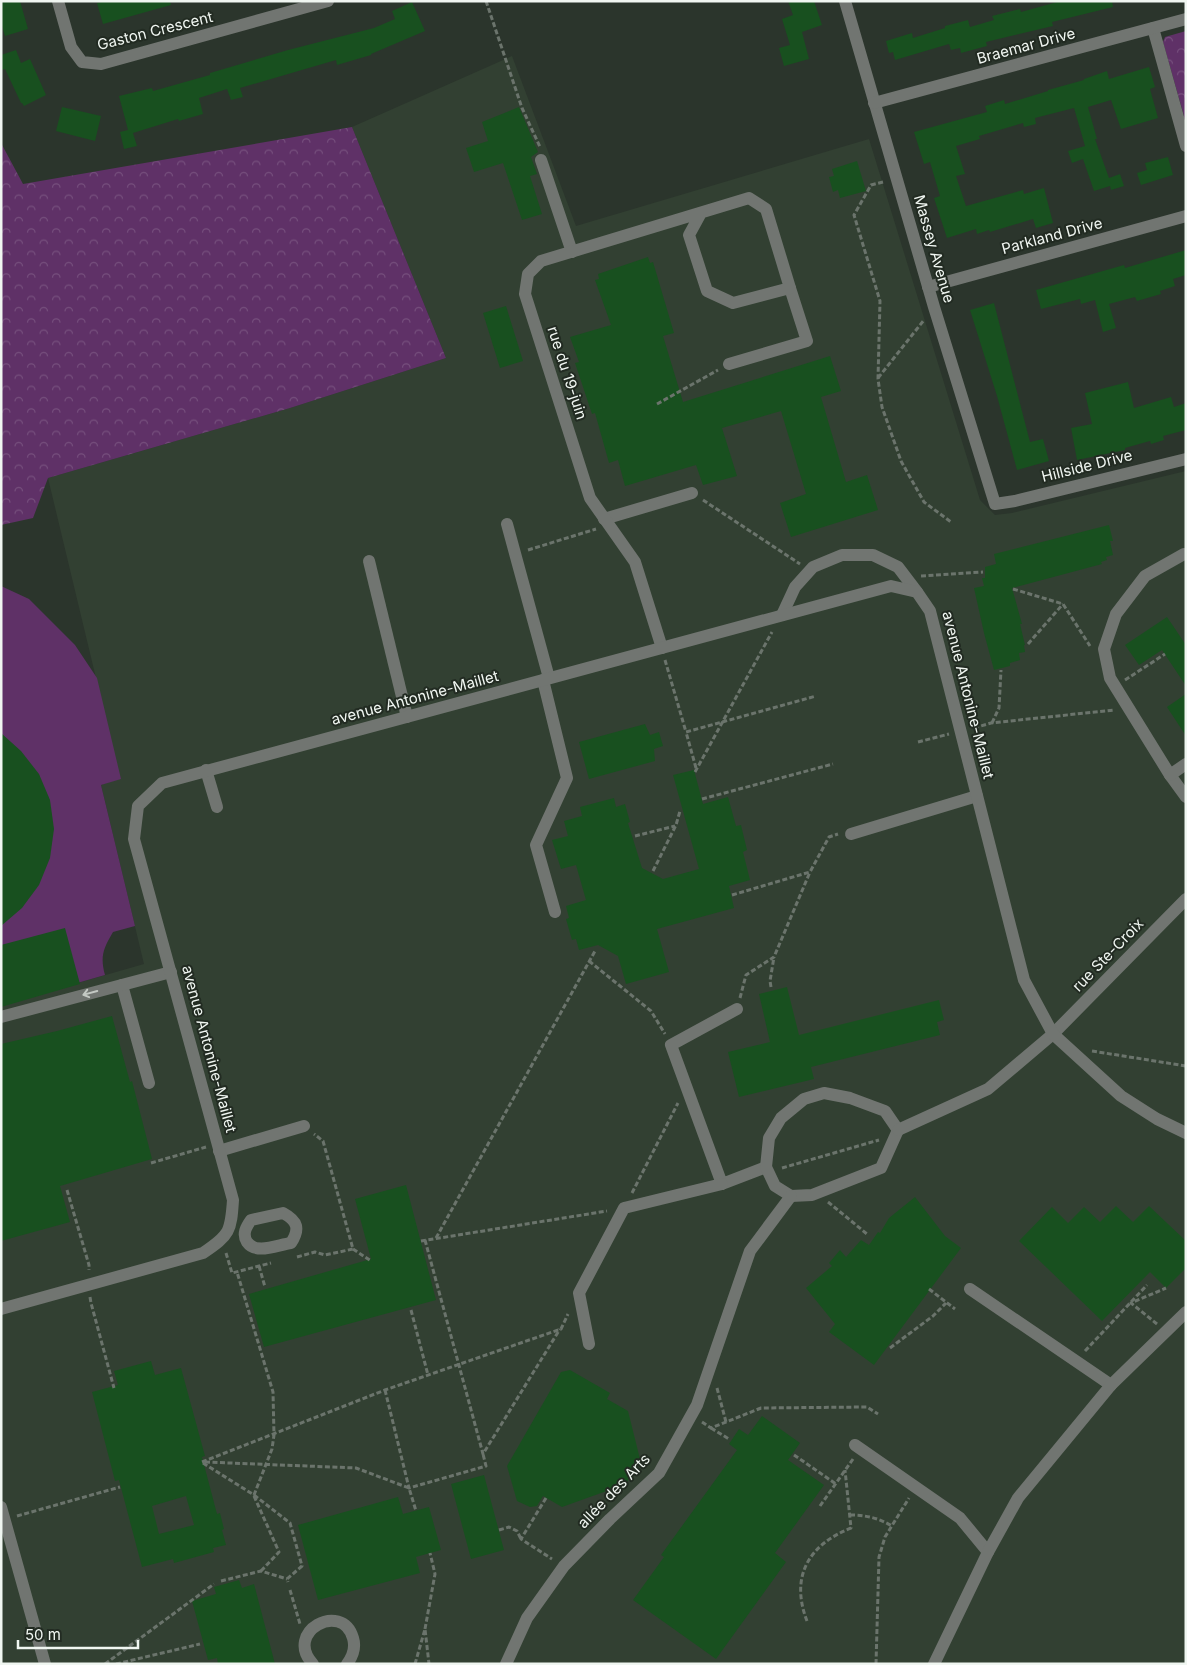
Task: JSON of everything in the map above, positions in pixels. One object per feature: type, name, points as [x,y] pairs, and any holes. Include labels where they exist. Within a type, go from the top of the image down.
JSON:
[{"type":"street","name":"Gaston Crescent","points":[[58,1],[71,47],[82,62],[101,64],[328,1]]},
{"type":"street","name":"Massey Avenue","points":[[845,1],[928,287],[995,504]]},
{"type":"street","name":"Braemar Drive","points":[[874,103],[1186,19]]},
{"type":"street","points":[[1153,28],[1186,146]]},
{"type":"street","points":[[541,160],[572,252]]},
{"type":"street","name":"rue du 19-juin","points":[[662,648],[635,562],[590,498],[525,294],[528,274],[541,261],[749,198],[766,209],[790,288]]},
{"type":"street","points":[[701,213],[689,235],[707,291],[733,303],[790,288],[807,341],[729,364]]},
{"type":"street","name":"Parkland Drive","points":[[928,287],[1186,216]]},
{"type":"street","name":"Hillside Drive","points":[[995,504],[1015,501],[1186,459]]},
{"type":"street","points":[[607,522],[692,493]]},
{"type":"street","points":[[507,524],[546,679],[568,778],[536,845],[555,912]]},
{"type":"street","points":[[1184,554],[1145,576],[1116,614],[1104,649],[1110,678],[1170,775],[1186,797]]},
{"type":"street","points":[[782,615],[795,587],[813,567],[842,556],[873,555],[898,567],[917,592]]},
{"type":"street","points":[[369,561],[406,716]]},
{"type":"street","name":"avenue Antonine-Maillet","points":[[231,1225],[233,1200],[134,839],[138,806],[162,783],[206,770],[891,586],[917,592],[930,611],[1024,980],[1053,1034],[1121,1096],[1157,1119],[1186,1133]]},
{"type":"street","points":[[1170,775],[1186,764]]},
{"type":"street","points":[[206,770],[217,808]]},
{"type":"street","points":[[847,833],[977,796]]},
{"type":"street","name":"rue Ste-Croix","points":[[897,1132],[988,1089],[1053,1034],[1186,899]]},
{"type":"street","points":[[1,1017],[171,972]]},
{"type":"street","points":[[122,984],[149,1083]]},
{"type":"street","points":[[722,1184],[671,1045],[737,1009]]},
{"type":"street","points":[[824,1093],[850,1098],[885,1111],[897,1132],[881,1168],[818,1194],[791,1196],[775,1186],[767,1170],[769,1138],[781,1118],[804,1099],[824,1093]]},
{"type":"street","points":[[218,1147],[304,1126]]},
{"type":"street","points":[[589,1344],[579,1293],[624,1208],[722,1184],[767,1170]]},
{"type":"street","name":"allée des Arts","points":[[506,1664],[527,1618],[564,1566],[658,1473],[697,1405],[750,1251],[791,1196]]},
{"type":"street","points":[[283,1213],[291,1218],[297,1226],[296,1235],[291,1242],[258,1250],[254,1248],[250,1246],[245,1238],[246,1228],[251,1220],[283,1213]]},
{"type":"street","points":[[1,1309],[203,1253],[223,1240],[231,1225],[246,1228]]},
{"type":"street","points":[[970,1289],[1111,1385]]},
{"type":"street","points":[[934,1664],[988,1552],[1018,1498],[1111,1385],[1186,1312]]},
{"type":"street","points":[[858,1447],[960,1518],[988,1552]]},
{"type":"street","points":[[3,1513],[45,1664]]},
{"type":"street","points":[[313,1664],[306,1652],[307,1636],[317,1624],[333,1621],[347,1628],[352,1635],[354,1651],[346,1664]]},
{"type":"path","points":[[486,1],[522,108],[542,152],[541,160]]},
{"type":"path","points":[[896,178],[871,185],[854,215],[880,301],[878,379],[882,407],[901,461],[924,502],[952,522]]},
{"type":"path","points":[[878,379],[934,307]]},
{"type":"path","points":[[657,404],[729,364]]},
{"type":"path","points":[[692,493],[810,570]]},
{"type":"path","points":[[515,554],[607,522]]},
{"type":"path","points":[[906,577],[983,572]]},
{"type":"path","points":[[1013,589],[1063,604],[1094,653]]},
{"type":"path","points":[[1028,644],[1063,604]]},
{"type":"path","points":[[662,648],[696,770],[782,615]]},
{"type":"path","points":[[1115,686],[1165,654]]},
{"type":"path","points":[[991,723],[999,708],[1001,670]]},
{"type":"path","points":[[686,732],[816,696]]},
{"type":"path","points":[[918,742],[991,723],[1130,709]]},
{"type":"path","points":[[702,799],[833,764]]},
{"type":"path","points":[[653,871],[676,825],[680,812]]},
{"type":"path","points":[[635,836],[676,825]]},
{"type":"path","points":[[771,986],[770,981],[774,957],[810,872],[829,837],[847,833]]},
{"type":"path","points":[[732,895],[810,872]]},
{"type":"path","points":[[436,1238],[596,951]]},
{"type":"path","points":[[737,1009],[746,975],[774,957]]},
{"type":"path","points":[[589,961],[651,1011],[671,1045]]},
{"type":"path","points":[[1067,1047],[1186,1066]]},
{"type":"path","points":[[202,1462],[356,1468],[409,1488],[486,1466],[423,1240],[624,1208],[687,1087]]},
{"type":"path","points":[[767,1170],[897,1132]]},
{"type":"path","points":[[151,1163],[218,1147]]},
{"type":"path","points":[[818,1194],[867,1234]]},
{"type":"path","points":[[254,1248],[264,1287]]},
{"type":"path","points":[[353,1249],[371,1261]]},
{"type":"path","points":[[221,1581],[261,1571],[279,1552],[254,1495],[272,1449],[274,1435],[273,1392],[237,1272]]},
{"type":"path","points":[[1076,1361],[1148,1285]]},
{"type":"path","points":[[1131,1303],[1166,1288]]},
{"type":"path","points":[[929,1289],[955,1309]]},
{"type":"path","points":[[483,1454],[561,1329],[579,1293]]},
{"type":"path","points":[[890,1348],[933,1316],[946,1303]]},
{"type":"path","points":[[1131,1303],[1166,1331]]},
{"type":"path","points":[[411,1310],[428,1375]]},
{"type":"path","points":[[202,1462],[385,1390],[561,1329]]},
{"type":"path","points":[[710,1365],[726,1422]]},
{"type":"path","points":[[385,1390],[416,1511]]},
{"type":"path","points":[[711,1428],[761,1408],[867,1407],[878,1414]]},
{"type":"path","points":[[691,1415],[729,1439]]},
{"type":"path","points":[[820,1506],[836,1484],[858,1447]]},
{"type":"path","points":[[794,1455],[836,1484]]},
{"type":"path","points":[[202,1462],[254,1495],[290,1523],[302,1566],[288,1581],[261,1571]]},
{"type":"path","points":[[807,1621],[802,1608],[801,1592],[802,1577],[807,1563],[826,1540],[851,1528],[845,1470]]},
{"type":"path","points":[[876,1664],[879,1557],[885,1537],[916,1486]]},
{"type":"path","points":[[3,1513],[120,1487]]},
{"type":"path","points":[[521,1539],[546,1498]]},
{"type":"path","points":[[850,1515],[872,1517],[883,1520],[892,1526]]},
{"type":"path","points":[[499,1530],[509,1527],[517,1531],[521,1539],[564,1566]]},
{"type":"path","points":[[414,1664],[425,1629],[435,1574],[430,1553]]},
{"type":"path","points":[[105,1664],[214,1584]]},
{"type":"path","points":[[290,1590],[297,1612]]},
{"type":"path","points":[[425,1629],[429,1664]]},
{"type":"path","points":[[116,1664],[200,1644]]},
{"type":"shaded area","points":[[512,56],[576,226],[869,139],[980,500],[995,515],[1012,513],[1186,471],[1186,1664],[1,1664],[1,1005],[144,964],[101,785],[120,778],[48,478],[290,408],[446,358],[352,127]]},
{"type":"green space","points":[[1186,31],[1186,123],[1163,42],[1165,37]]},
{"type":"green space","points":[[352,127],[446,358],[290,408],[48,478],[33,518],[1,525],[1,143],[23,184]]},
{"type":"green space","points":[[1,586],[29,599],[75,645],[97,678],[121,779],[101,785],[135,926],[113,932],[103,953],[105,975],[1,1005]]},
{"type":"building","points":[[20,1],[28,29],[5,36],[1,23],[1,3]]},
{"type":"building","points":[[105,1],[170,1],[171,5],[103,24],[97,3]]},
{"type":"building","points":[[788,1],[814,1],[822,25],[802,32],[809,59],[784,66],[779,48],[790,45],[782,19],[793,15]]},
{"type":"building","points":[[1061,1],[1112,1],[1113,7],[1052,22],[1053,26],[986,42],[987,46],[961,53],[960,48],[951,50],[949,44],[895,60],[893,52],[889,53],[886,41],[912,33],[913,38],[968,20],[970,27],[994,20],[992,16],[1020,9],[1021,12]]},
{"type":"building","points":[[412,2],[425,31],[371,55],[337,65],[336,60],[240,88],[243,97],[231,100],[227,89],[199,98],[203,114],[179,121],[178,119],[133,133],[137,146],[124,149],[120,132],[128,130],[119,96],[152,88],[153,91],[288,50],[374,28],[395,19],[392,11]]},
{"type":"building","points":[[16,50],[21,63],[30,59],[46,95],[24,106],[5,69],[1,70],[1,55]]},
{"type":"building","points":[[1149,67],[1155,87],[1150,89],[1158,118],[1121,129],[1111,100],[1088,107],[1097,139],[1095,139],[1109,178],[1120,174],[1124,186],[1111,190],[1110,186],[1094,191],[1083,159],[1072,163],[1068,151],[1085,146],[1074,108],[1035,118],[1036,124],[1024,127],[1023,123],[979,136],[980,139],[956,146],[965,174],[956,176],[966,206],[1023,190],[1024,194],[1044,188],[1053,223],[1036,228],[1033,219],[990,232],[989,230],[977,234],[976,229],[947,238],[934,198],[940,196],[930,162],[924,164],[914,132],[987,112],[985,106],[1004,100],[1005,104],[1107,71],[1109,79]]},
{"type":"building","points":[[62,107],[101,116],[95,141],[56,131]]},
{"type":"building","points":[[519,107],[538,152],[531,157],[537,174],[530,176],[542,214],[522,220],[503,163],[474,172],[466,148],[488,141],[482,122]]},
{"type":"building","points":[[1168,157],[1173,175],[1141,185],[1137,173],[1147,170],[1145,163]]},
{"type":"building","points":[[857,161],[866,191],[840,198],[838,190],[833,192],[829,177],[834,176],[832,169]]},
{"type":"building","points":[[1186,250],[1186,275],[1173,279],[1175,286],[1160,291],[1161,294],[1137,301],[1135,297],[1109,304],[1116,328],[1103,332],[1095,300],[1081,304],[1080,299],[1041,309],[1036,290],[1124,265],[1125,268]]},
{"type":"building","points":[[648,257],[650,263],[653,262],[674,333],[663,336],[683,402],[830,356],[841,391],[821,397],[846,482],[867,475],[878,510],[791,537],[780,503],[806,494],[781,411],[722,428],[737,476],[703,485],[696,465],[625,486],[618,460],[609,463],[595,413],[592,414],[575,363],[579,362],[570,337],[611,325],[595,280],[599,279],[598,274]]},
{"type":"building","points":[[994,303],[1030,442],[1043,439],[1049,461],[1017,470],[997,396],[970,310]]},
{"type":"building","points":[[506,306],[523,361],[500,368],[483,313]]},
{"type":"building","points":[[1128,382],[1134,408],[1171,397],[1174,407],[1186,403],[1186,430],[1163,436],[1164,440],[1151,444],[1150,441],[1125,448],[1125,450],[1077,460],[1071,428],[1092,424],[1085,393]]},
{"type":"building","points":[[1109,525],[1113,541],[1110,541],[1113,555],[1106,557],[1107,560],[1101,562],[1102,564],[1012,588],[1022,624],[1020,624],[1025,652],[1019,653],[1020,660],[1010,663],[1010,666],[994,670],[974,588],[984,586],[982,578],[985,578],[985,567],[996,564],[994,554]]},
{"type":"building","points":[[1167,617],[1186,645],[1186,686],[1162,650],[1139,665],[1125,645]]},
{"type":"building","points":[[1186,694],[1186,736],[1167,707]]},
{"type":"building","points":[[645,724],[650,735],[659,732],[663,746],[654,749],[655,761],[589,779],[579,742]]},
{"type":"building","points":[[1,733],[21,751],[39,774],[50,800],[54,829],[50,858],[39,885],[22,908],[1,926]]},
{"type":"building","points":[[694,770],[703,804],[728,797],[736,826],[741,825],[747,850],[743,852],[750,880],[729,886],[734,908],[657,929],[669,972],[626,984],[618,956],[598,945],[579,950],[576,939],[572,940],[566,919],[569,918],[566,906],[586,900],[576,865],[561,869],[552,840],[568,836],[564,821],[582,816],[580,807],[614,798],[616,807],[625,804],[630,822],[628,823],[642,868],[663,879],[699,869],[673,775]]},
{"type":"building","points":[[65,928],[80,984],[1,1007],[1,945]]},
{"type":"building","points":[[787,987],[799,1035],[939,1000],[944,1020],[937,1022],[940,1035],[811,1067],[814,1079],[739,1097],[728,1052],[770,1042],[759,994]]},
{"type":"building","points":[[112,1016],[130,1082],[132,1081],[152,1159],[60,1186],[70,1222],[1,1241],[1,1044]]},
{"type":"building","points":[[406,1185],[436,1300],[264,1347],[249,1294],[371,1259],[355,1199]]},
{"type":"building","points":[[915,1197],[945,1236],[961,1248],[874,1365],[829,1332],[835,1324],[806,1288],[832,1266],[829,1263],[840,1250],[846,1257],[861,1240],[869,1245],[878,1232],[880,1233],[889,1218]]},
{"type":"building","points":[[1116,1206],[1133,1222],[1149,1206],[1186,1241],[1186,1268],[1166,1288],[1150,1272],[1102,1321],[1019,1241],[1052,1207],[1068,1223],[1084,1207],[1100,1222]]},
{"type":"building","points":[[151,1361],[155,1375],[181,1368],[205,1456],[202,1457],[217,1514],[220,1513],[226,1545],[213,1548],[214,1552],[174,1563],[173,1559],[142,1567],[119,1480],[115,1481],[92,1392],[118,1385],[114,1371]],"holes":[[[186,1496],[194,1525],[159,1534],[152,1506]]]},
{"type":"building","points":[[570,1370],[610,1393],[607,1399],[628,1411],[640,1459],[626,1484],[562,1507],[543,1496],[537,1506],[530,1507],[517,1501],[507,1466],[561,1372]]},
{"type":"building","points":[[762,1416],[800,1443],[788,1460],[824,1485],[775,1553],[786,1562],[716,1659],[633,1600],[664,1557],[661,1555],[737,1450],[729,1444],[739,1429],[748,1435]]},
{"type":"building","points":[[484,1475],[504,1550],[471,1559],[451,1484]]},
{"type":"building","points":[[398,1497],[403,1514],[429,1507],[441,1550],[416,1557],[420,1573],[318,1600],[298,1525]]},
{"type":"building","points":[[239,1580],[242,1588],[254,1584],[275,1664],[218,1664],[217,1658],[208,1660],[192,1601],[216,1594],[214,1587]]}]
